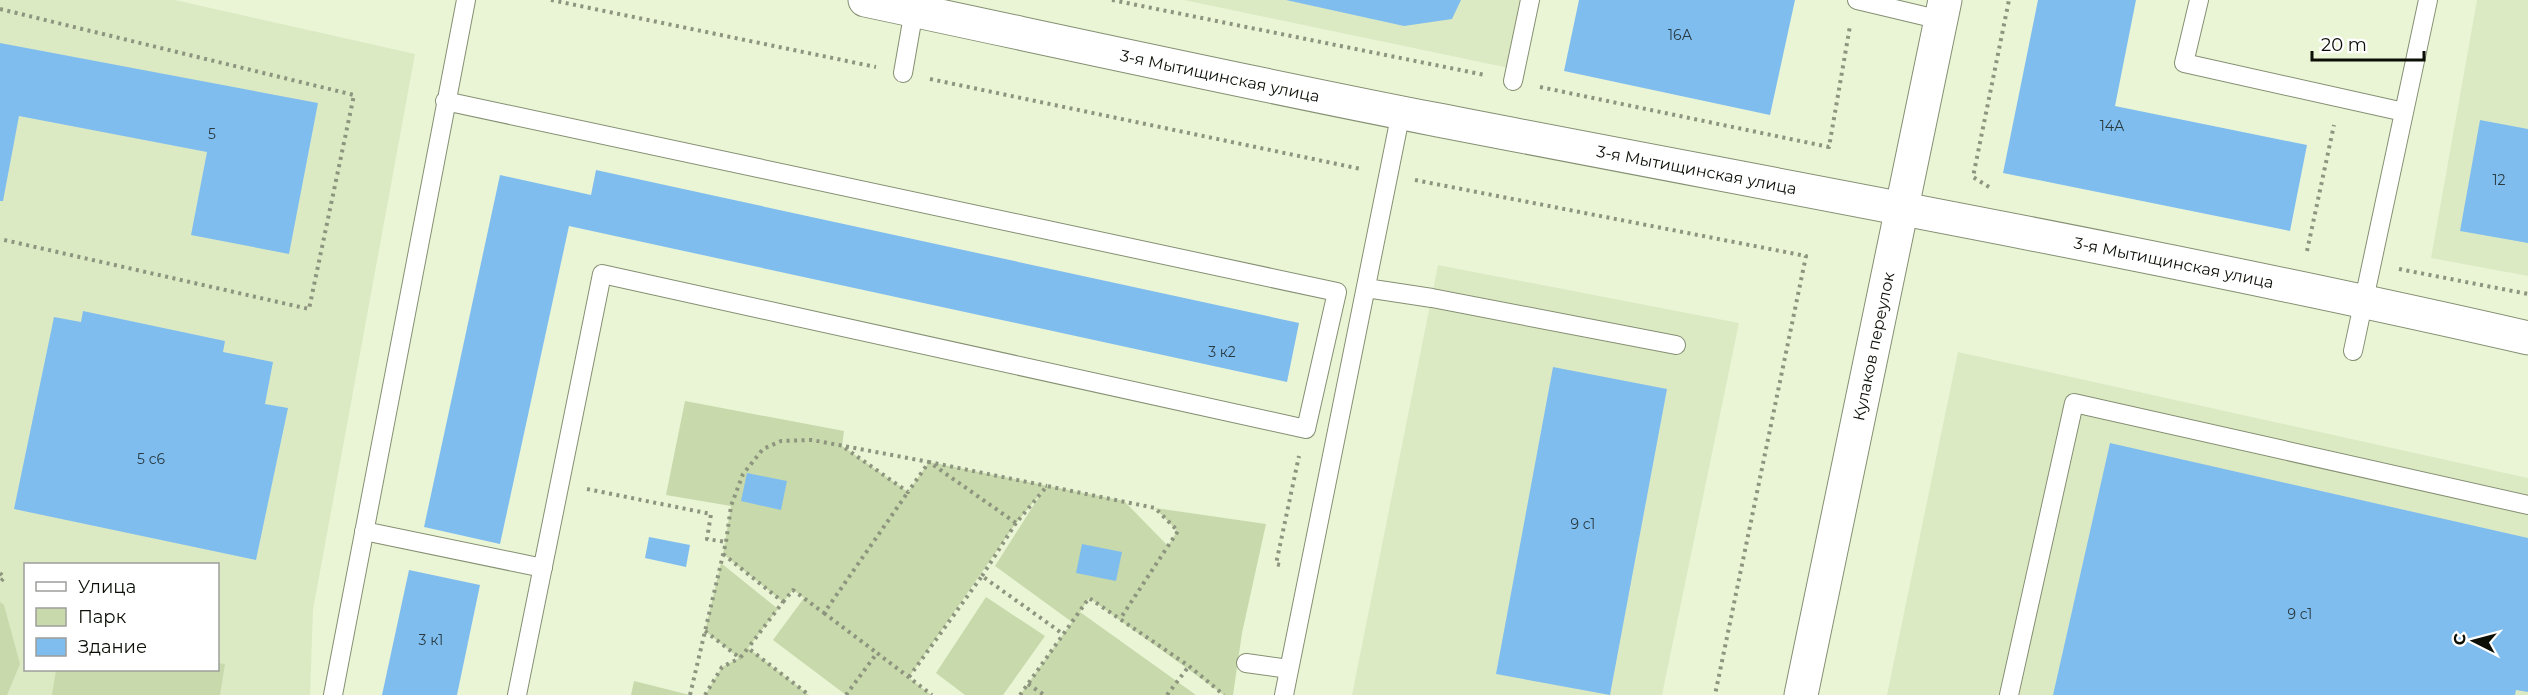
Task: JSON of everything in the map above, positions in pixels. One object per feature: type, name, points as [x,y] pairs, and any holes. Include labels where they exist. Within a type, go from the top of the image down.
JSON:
[{"type":"street","name":"3-я Мытищинская улица","points":[[865,0],[1401,112],[2362,300],[2528,338]]},
{"type":"street","name":"Кулаков переулок","points":[[1801,695],[1943,10]]},
{"type":"lane","points":[[333,695],[466,0]]},
{"type":"lane","points":[[1513,81],[1530,0]]},
{"type":"lane","points":[[1857,0],[1943,10]]},
{"type":"lane","points":[[2199,0],[2184,63],[2404,112]]},
{"type":"lane","points":[[2353,351],[2362,300],[2372,264],[2428,0]]},
{"type":"lane","points":[[903,73],[914,10]]},
{"type":"lane","points":[[445,101],[1337,292],[1306,429],[602,274],[517,695]]},
{"type":"lane","points":[[1284,695],[1401,112]]},
{"type":"lane","points":[[1366,288],[1432,297],[1676,345]]},
{"type":"lane","points":[[2009,695],[2074,403],[2528,505]]},
{"type":"lane","points":[[364,531],[543,568]]},
{"type":"lane","points":[[1246,663],[1289,669]]},
{"type":"path","points":[[551,0],[1390,175],[1806,256],[1715,695]]},
{"type":"path","points":[[1992,189],[1973,177],[2009,0]]},
{"type":"path","points":[[0,9],[354,95],[309,309],[0,239]]},
{"type":"path","points":[[2307,251],[2340,98]]},
{"type":"path","points":[[2296,248],[2318,253]]},
{"type":"path","points":[[2372,264],[2528,294]]},
{"type":"path","points":[[690,695],[726,542],[731,506],[743,474],[763,449],[781,441],[812,440],[1155,508],[1178,531],[1120,620]]},
{"type":"path","points":[[842,446],[908,492]]},
{"type":"path","points":[[824,613],[929,462]]},
{"type":"path","points":[[929,462],[1016,522]]},
{"type":"path","points":[[560,484],[711,514],[707,539],[726,542]]},
{"type":"path","points":[[909,676],[982,576],[1016,522],[1047,486]]},
{"type":"path","points":[[723,554],[783,602]]},
{"type":"path","points":[[0,573],[4,578],[0,582]]},
{"type":"path","points":[[982,576],[1063,634]]},
{"type":"path","points":[[705,695],[722,667],[740,658],[793,590],[932,695]]},
{"type":"path","points":[[1020,695],[1089,598],[1189,666],[1224,695]]},
{"type":"path","points":[[705,631],[740,658]]},
{"type":"path","points":[[748,648],[809,695]]},
{"type":"path","points":[[846,695],[851,692],[877,653]]},
{"type":"path","points":[[1167,695],[1189,666]]},
{"type":"path","points":[[1028,684],[1044,695]]},
{"type":"shaded area","points":[[0,0],[175,0],[415,54],[313,610],[310,695],[0,695]]},
{"type":"shaded area","points":[[1184,0],[1523,0],[1509,68]]},
{"type":"shaded area","points":[[2477,0],[2528,0],[2528,276],[2431,258]]},
{"type":"shaded area","points":[[1438,265],[1739,323],[1662,695],[1352,695]]},
{"type":"shaded area","points":[[1958,352],[2528,478],[2528,695],[1887,695]]},
{"type":"green space","points":[[685,401],[844,431],[842,446],[908,492],[929,462],[1124,501],[1168,546],[1177,531],[1155,508],[1266,524],[1242,633],[1233,695],[1224,695],[1089,598],[1080,612],[1196,695],[1020,695],[1072,622],[995,566],[1042,492],[1016,523],[909,677],[899,670],[931,695],[846,695],[773,640],[804,598],[793,590],[783,602],[723,554],[731,506],[666,495]]},
{"type":"green space","points":[[721,563],[778,609],[748,648],[809,695],[705,695],[722,667],[739,658],[705,631]]},
{"type":"green space","points":[[986,597],[1045,636],[1003,695],[965,695],[936,673]]},
{"type":"green space","points":[[0,602],[4,605],[20,664],[7,695],[0,695]]},
{"type":"green space","points":[[219,663],[225,664],[220,695],[52,695],[56,671],[219,671]]},
{"type":"green space","points":[[634,681],[690,695],[631,695]]},
{"type":"building","points":[[1286,0],[1461,0],[1452,19],[1404,26]]},
{"type":"building","points":[[1579,0],[1795,0],[1770,115],[1564,71]]},
{"type":"building","points":[[2038,0],[2136,0],[2115,106],[2307,145],[2290,231],[2003,173]]},
{"type":"building","points":[[0,43],[318,103],[289,254],[191,235],[207,152],[19,116],[3,201],[0,201]]},
{"type":"building","points":[[2480,120],[2528,129],[2528,243],[2460,231]]},
{"type":"building","points":[[596,170],[1299,323],[1287,382],[569,226],[500,544],[424,527],[500,175],[591,195]]},
{"type":"building","points":[[83,311],[225,341],[223,352],[273,362],[265,404],[288,408],[256,560],[14,509],[54,317],[81,322]]},
{"type":"building","points":[[1553,367],[1667,389],[1610,695],[1496,674]]},
{"type":"building","points":[[2110,443],[2528,538],[2528,692],[2516,690],[2515,695],[2053,695]]},
{"type":"building","points":[[747,473],[787,481],[781,510],[741,501]]},
{"type":"building","points":[[649,537],[690,545],[686,567],[645,558]]},
{"type":"building","points":[[1082,544],[1122,552],[1116,581],[1076,573]]},
{"type":"building","points":[[409,570],[480,585],[457,695],[382,695]]}]
